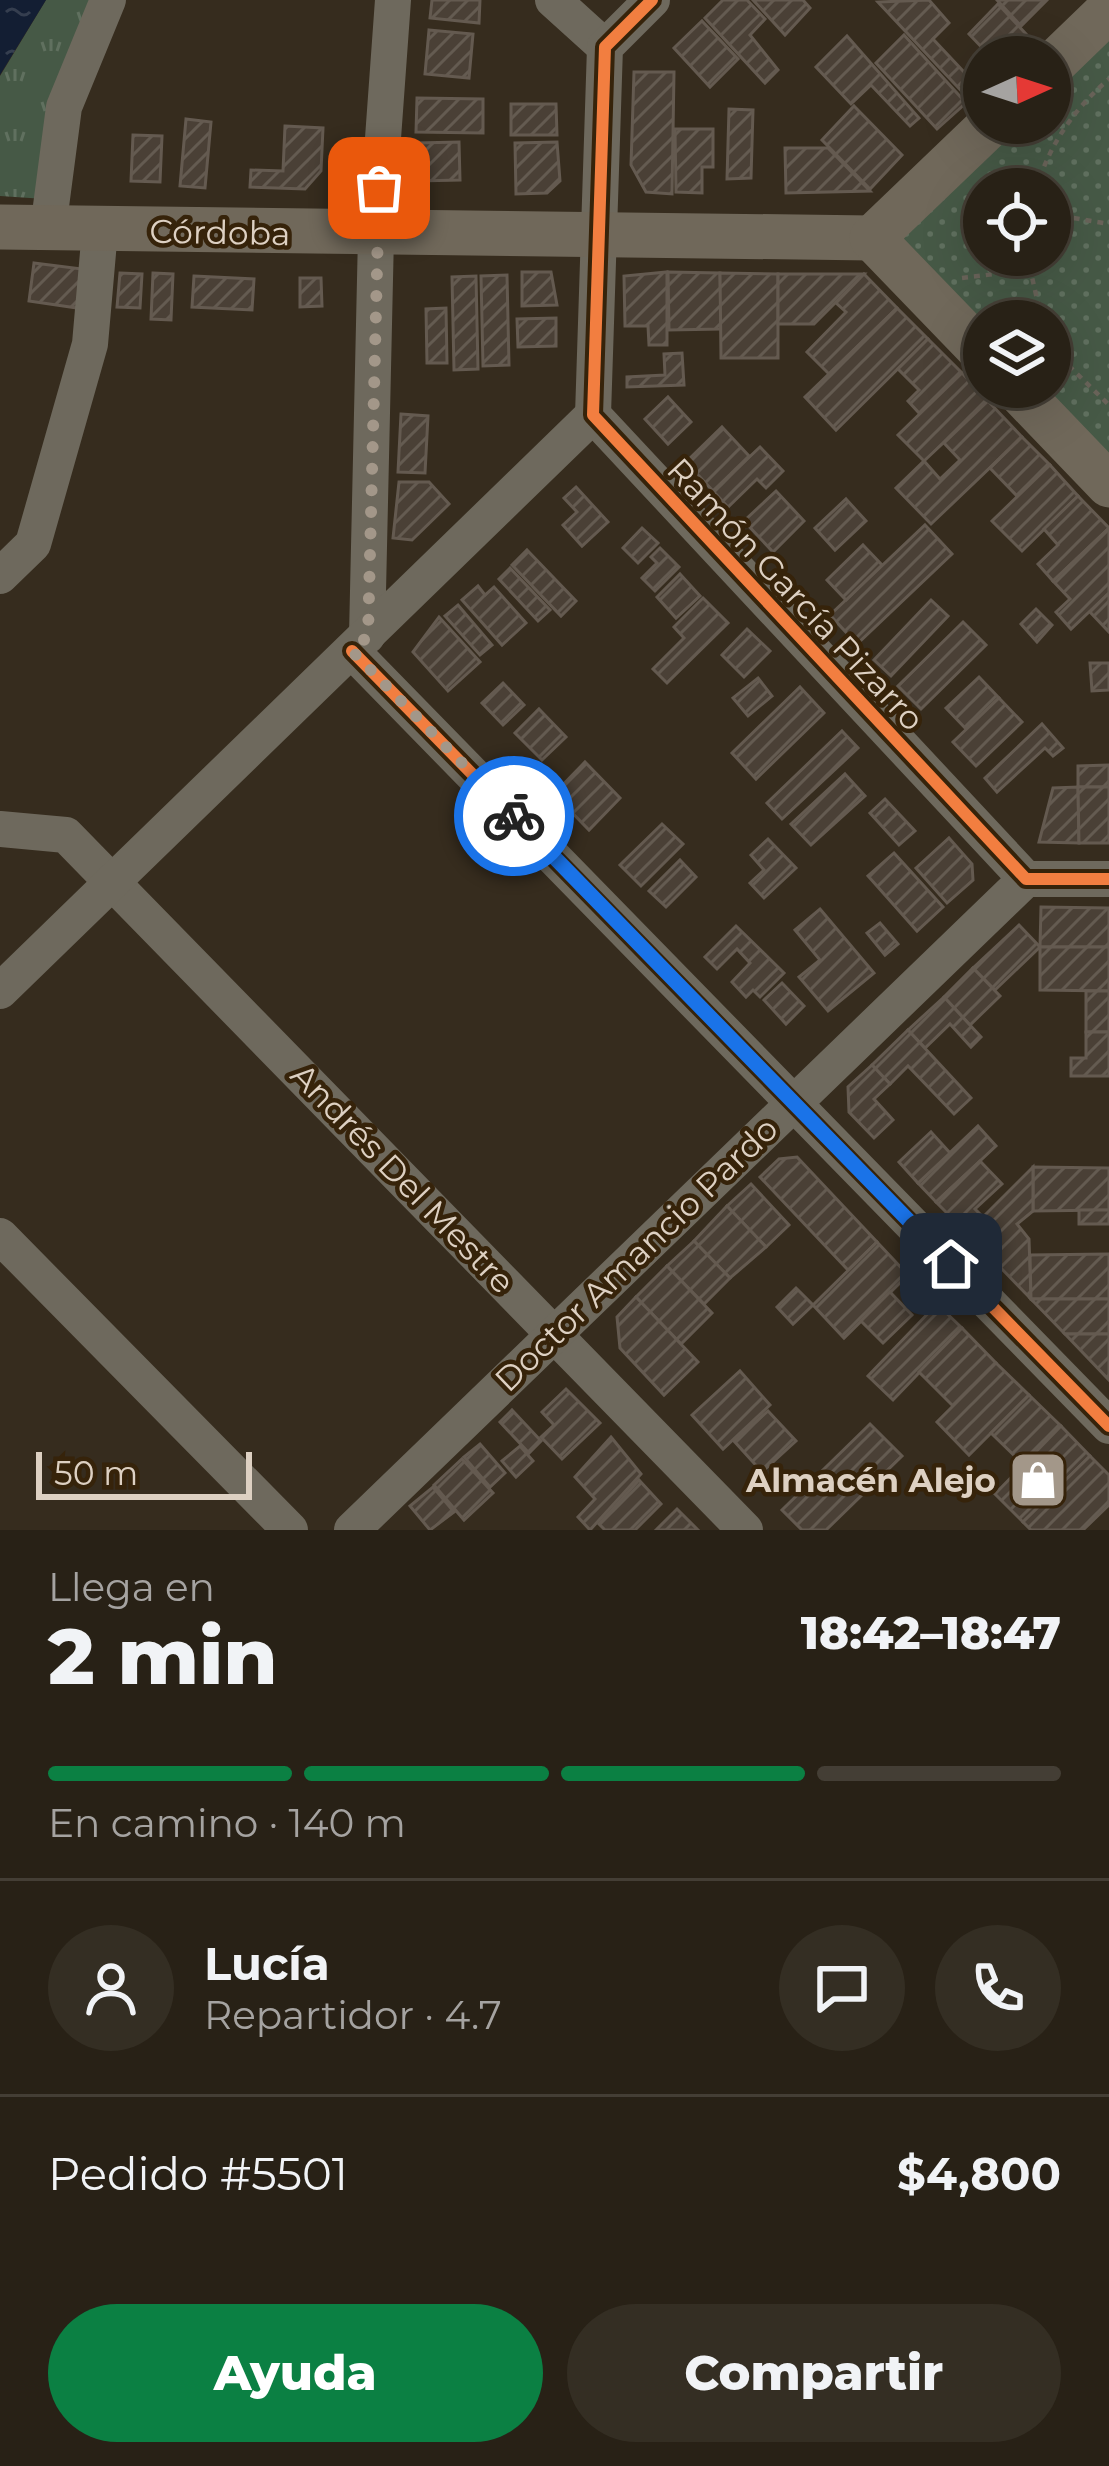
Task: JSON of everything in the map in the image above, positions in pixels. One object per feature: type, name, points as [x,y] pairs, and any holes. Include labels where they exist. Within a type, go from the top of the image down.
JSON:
[{"type":"main road","points":[[1071,47],[1109,10]]},
{"type":"main road","points":[[963,332],[872,238],[970,144]]},
{"type":"main road","name":"Córdoba","points":[[0,227],[872,238]]},
{"type":"main road","points":[[1036,408],[1109,484]]},
{"type":"street","points":[[48,229],[64,107],[108,0]]},
{"type":"street","points":[[393,0],[376,235],[360,643],[794,1102],[1109,1426]]},
{"type":"street","points":[[553,0],[604,47]]},
{"type":"street","points":[[0,991],[592,416],[604,47],[652,0]]},
{"type":"street","points":[[0,576],[33,544],[90,344],[100,230]]},
{"type":"street","name":"Ramón García Pizarro","points":[[592,416],[1026,879]]},
{"type":"street","name":"Andrés Del Mestre","points":[[0,829],[65,835],[745,1530]]},
{"type":"street","points":[[1026,879],[1109,879]]},
{"type":"street","name":"Doctor Amancio Pardo","points":[[352,1530],[1026,879]]},
{"type":"street","points":[[0,1236],[290,1530]]},
{"type":"path","points":[[1043,168],[1072,114],[1109,79]]},
{"type":"path","points":[[1071,218],[1109,224]]},
{"type":"path","points":[[944,280],[978,276]]},
{"type":"path","points":[[1071,369],[1109,405]]},
{"type":"green space","points":[[46,0],[99,0],[45,199],[0,196],[0,76]]},
{"type":"green space","points":[[1109,26],[1109,467],[1053,408],[1071,408],[1071,300],[963,300],[963,313],[891,237],[987,144],[1071,144],[1071,63]]},
{"type":"water","points":[[0,0],[46,0],[0,75]]},
{"type":"building","points":[[432,0],[480,0],[479,23],[430,18]]},
{"type":"building","points":[[723,0],[747,0],[765,19],[750,35],[778,70],[765,83],[705,18]]},
{"type":"building","points":[[753,0],[803,0],[810,8],[785,35]]},
{"type":"building","points":[[929,0],[949,23],[933,39],[963,71],[963,93],[878,2]]},
{"type":"building","points":[[997,0],[1047,0],[1021,26]]},
{"type":"building","points":[[998,4],[1026,34],[971,36]]},
{"type":"building","points":[[702,21],[738,59],[710,87],[674,48]]},
{"type":"building","points":[[429,30],[473,34],[469,78],[425,74]]},
{"type":"building","points":[[904,35],[963,100],[963,106],[937,129],[876,63]]},
{"type":"building","points":[[847,36],[919,118],[910,126],[871,85],[851,104],[816,67]]},
{"type":"building","points":[[634,72],[674,72],[672,194],[646,192],[631,165]]},
{"type":"building","points":[[417,98],[483,99],[483,133],[416,132]]},
{"type":"building","points":[[511,104],[556,104],[557,135],[511,135]]},
{"type":"building","points":[[854,106],[902,155],[870,189],[822,140]]},
{"type":"building","points":[[729,109],[753,110],[751,178],[727,179]]},
{"type":"building","points":[[186,119],[211,122],[205,188],[180,186]]},
{"type":"building","points":[[285,126],[323,128],[321,171],[305,189],[250,187],[251,170],[283,171]]},
{"type":"building","points":[[675,129],[713,129],[713,167],[702,167],[702,193],[676,192]]},
{"type":"building","points":[[133,135],[162,136],[160,182],[131,181]]},
{"type":"building","points":[[459,142],[460,180],[417,181],[417,143]]},
{"type":"building","points":[[557,142],[560,181],[547,193],[516,194],[515,143]]},
{"type":"building","points":[[785,148],[828,148],[870,191],[786,193]]},
{"type":"building","points":[[34,263],[82,269],[77,308],[29,301]]},
{"type":"building","points":[[522,272],[551,272],[557,305],[522,306]]},
{"type":"building","points":[[667,272],[667,345],[649,345],[648,326],[625,326],[624,276]]},
{"type":"building","points":[[668,272],[720,273],[721,329],[669,330]]},
{"type":"building","points":[[120,273],[142,274],[140,308],[117,307]]},
{"type":"building","points":[[153,273],[173,274],[171,320],[151,319]]},
{"type":"building","points":[[720,273],[778,274],[778,358],[721,358]]},
{"type":"building","points":[[778,274],[864,274],[814,324],[778,324]]},
{"type":"building","points":[[864,274],[897,308],[829,374],[807,352],[846,312],[836,303]]},
{"type":"building","points":[[507,275],[509,365],[483,366],[481,276]]},
{"type":"building","points":[[194,276],[254,279],[252,310],[192,307]]},
{"type":"building","points":[[476,276],[478,369],[454,370],[452,277]]},
{"type":"building","points":[[300,278],[321,278],[322,306],[300,307]]},
{"type":"building","points":[[446,308],[447,363],[427,363],[426,309]]},
{"type":"building","points":[[897,308],[928,339],[836,430],[805,397]]},
{"type":"building","points":[[556,318],[556,346],[518,347],[517,319]]},
{"type":"building","points":[[928,339],[962,373],[920,414],[908,401],[919,390],[898,369]]},
{"type":"building","points":[[682,353],[684,385],[627,387],[627,377],[665,375],[664,354]]},
{"type":"building","points":[[962,373],[963,408],[981,408],[924,461],[898,435]]},
{"type":"building","points":[[668,397],[691,422],[668,444],[645,419]]},
{"type":"building","points":[[981,408],[995,408],[1022,437],[931,524],[896,488],[924,461],[940,479],[960,460],[944,443]]},
{"type":"building","points":[[401,414],[428,416],[425,473],[398,472]]},
{"type":"building","points":[[722,427],[749,456],[713,491],[686,462]]},
{"type":"building","points":[[1022,437],[1050,465],[1018,497],[990,468]]},
{"type":"building","points":[[760,447],[783,471],[766,488],[757,479],[728,507],[713,491]]},
{"type":"building","points":[[1050,465],[1078,496],[1022,551],[992,521]]},
{"type":"building","points":[[399,482],[429,482],[449,504],[412,540],[393,538]]},
{"type":"building","points":[[576,487],[608,522],[582,546],[563,525],[577,512],[564,498]]},
{"type":"building","points":[[776,491],[804,521],[773,552],[744,521]]},
{"type":"building","points":[[1078,496],[1109,528],[1053,581],[1038,564],[1058,545],[1044,529]]},
{"type":"building","points":[[846,499],[866,521],[835,550],[815,528]]},
{"type":"building","points":[[925,525],[952,554],[857,644],[830,615]]},
{"type":"building","points":[[642,528],[658,543],[638,563],[623,548]]},
{"type":"building","points":[[1109,528],[1109,593],[1071,629],[1056,612],[1070,599],[1053,581]]},
{"type":"building","points":[[863,545],[882,565],[846,600],[827,580]]},
{"type":"building","points":[[660,548],[679,567],[655,591],[642,578],[657,563],[651,557]]},
{"type":"building","points":[[527,550],[576,601],[561,616],[512,565]]},
{"type":"building","points":[[510,568],[550,610],[538,621],[499,579]]},
{"type":"building","points":[[680,574],[700,596],[676,618],[657,597]]},
{"type":"building","points":[[478,586],[485,595],[494,587],[526,623],[502,645],[462,600]]},
{"type":"building","points":[[1109,593],[1109,632],[1090,612]]},
{"type":"building","points":[[703,598],[728,623],[667,683],[653,669],[684,638],[674,627]]},
{"type":"building","points":[[931,600],[948,616],[891,676],[874,660]]},
{"type":"building","points":[[458,605],[492,645],[480,655],[445,616]]},
{"type":"building","points":[[1036,609],[1052,625],[1037,642],[1021,624]]},
{"type":"building","points":[[439,617],[480,662],[448,691],[413,652]]},
{"type":"building","points":[[963,622],[986,645],[921,709],[898,686]]},
{"type":"building","points":[[747,629],[770,651],[744,677],[722,655]]},
{"type":"building","points":[[1090,663],[1109,663],[1109,690],[1092,691]]},
{"type":"building","points":[[979,677],[999,698],[966,729],[946,708]]},
{"type":"building","points":[[758,678],[772,696],[748,716],[733,698]]},
{"type":"building","points":[[503,683],[524,705],[503,725],[482,703]]},
{"type":"building","points":[[800,687],[824,713],[756,779],[732,753]]},
{"type":"building","points":[[999,698],[1022,722],[976,766],[953,742]]},
{"type":"building","points":[[539,709],[566,737],[542,760],[515,733]]},
{"type":"building","points":[[1042,724],[1063,748],[1053,756],[1045,748],[997,792],[985,778]]},
{"type":"building","points":[[842,731],[858,748],[782,819],[767,803]]},
{"type":"building","points":[[585,762],[620,798],[589,830],[554,794]]},
{"type":"building","points":[[1109,765],[1109,787],[1078,787],[1078,766]]},
{"type":"building","points":[[845,774],[865,796],[811,845],[791,824]]},
{"type":"building","points":[[1078,787],[1079,843],[1039,842],[1053,788]]},
{"type":"building","points":[[1078,787],[1109,787],[1109,843],[1079,843]]},
{"type":"building","points":[[885,799],[915,831],[899,845],[870,813]]},
{"type":"building","points":[[662,824],[683,844],[641,886],[620,865]]},
{"type":"building","points":[[949,838],[972,864],[973,880],[947,903],[916,868]]},
{"type":"building","points":[[768,839],[796,868],[764,898],[750,883],[764,870],[751,855]]},
{"type":"building","points":[[894,853],[943,907],[917,931],[868,876]]},
{"type":"building","points":[[680,860],[696,877],[666,907],[649,891]]},
{"type":"building","points":[[1041,907],[1109,908],[1109,947],[1040,947]]},
{"type":"building","points":[[820,909],[874,973],[828,1011],[799,977],[820,960],[795,930]]},
{"type":"building","points":[[880,923],[898,944],[885,955],[867,933]]},
{"type":"building","points":[[1019,925],[1040,947],[995,990],[973,968]]},
{"type":"building","points":[[736,926],[784,973],[760,997],[753,990],[746,997],[732,982],[750,963],[737,949],[717,969],[705,957]]},
{"type":"building","points":[[1040,947],[1109,947],[1109,991],[1040,990]]},
{"type":"building","points":[[973,968],[1000,996],[970,1025],[944,997]]},
{"type":"building","points":[[782,983],[804,1006],[786,1024],[764,1000]]},
{"type":"building","points":[[1086,991],[1109,991],[1109,1032],[1086,1032]]},
{"type":"building","points":[[944,997],[981,1037],[971,1047],[950,1024],[925,1048],[908,1030]]},
{"type":"building","points":[[908,1030],[971,1098],[954,1114],[908,1066],[890,1084],[872,1065]]},
{"type":"building","points":[[1086,1032],[1109,1032],[1109,1076],[1071,1076],[1071,1058],[1086,1058]]},
{"type":"building","points":[[872,1065],[890,1084],[874,1099],[893,1120],[874,1138],[849,1112],[848,1087]]},
{"type":"building","points":[[978,1126],[996,1146],[936,1202],[918,1183]]},
{"type":"building","points":[[931,1132],[950,1153],[918,1183],[899,1162]]},
{"type":"building","points":[[797,1157],[877,1242],[848,1270],[760,1177],[779,1159]]},
{"type":"building","points":[[980,1161],[1002,1184],[975,1209],[983,1217],[967,1233],[936,1202]]},
{"type":"building","points":[[1033,1167],[1109,1168],[1109,1210],[1033,1211]]},
{"type":"building","points":[[1033,1167],[1033,1211],[1017,1224],[1029,1239],[1031,1299],[967,1233]]},
{"type":"building","points":[[751,1184],[789,1225],[766,1247],[727,1206]]},
{"type":"building","points":[[727,1206],[766,1247],[730,1278],[694,1241]]},
{"type":"building","points":[[1079,1210],[1109,1210],[1109,1224],[1079,1224]]},
{"type":"building","points":[[694,1241],[730,1278],[704,1304],[667,1266]]},
{"type":"building","points":[[877,1242],[908,1275],[844,1338],[813,1305]]},
{"type":"building","points":[[1109,1254],[1109,1299],[1031,1299],[1030,1255]]},
{"type":"building","points":[[667,1266],[712,1313],[681,1344],[636,1297]]},
{"type":"building","points":[[796,1288],[813,1305],[793,1324],[777,1307]]},
{"type":"building","points":[[890,1292],[912,1315],[883,1343],[861,1321]]},
{"type":"building","points":[[636,1297],[698,1362],[664,1395],[620,1348],[617,1317]]},
{"type":"building","points":[[1031,1299],[1109,1299],[1109,1334],[1065,1334]]},
{"type":"building","points":[[937,1304],[962,1328],[893,1400],[868,1376]]},
{"type":"building","points":[[962,1328],[996,1363],[953,1406],[919,1372]]},
{"type":"building","points":[[1065,1334],[1109,1334],[1109,1380]]},
{"type":"building","points":[[996,1363],[1029,1395],[969,1455],[937,1422]]},
{"type":"building","points":[[740,1371],[770,1405],[723,1449],[692,1415]]},
{"type":"building","points":[[566,1389],[600,1423],[562,1459],[541,1437],[554,1425],[542,1412]]},
{"type":"building","points":[[1029,1395],[1061,1426],[1024,1465],[991,1433]]},
{"type":"building","points":[[512,1410],[541,1441],[529,1453],[500,1422]]},
{"type":"building","points":[[768,1411],[796,1441],[762,1472],[734,1441]]},
{"type":"building","points":[[870,1424],[902,1456],[826,1530],[802,1530],[782,1510]]},
{"type":"building","name":"Almacén Alejo","points":[[1061,1426],[1090,1456],[1023,1522],[995,1494]]},
{"type":"building","points":[[611,1437],[641,1474],[590,1530],[578,1517],[595,1499],[575,1477]]},
{"type":"building","points":[[480,1444],[505,1473],[490,1487],[464,1457]]},
{"type":"building","points":[[520,1446],[533,1461],[516,1477],[502,1461]]},
{"type":"building","points":[[1090,1456],[1109,1475],[1109,1505],[1083,1530],[1031,1530],[1023,1522]]},
{"type":"building","points":[[462,1459],[493,1493],[464,1520],[434,1485]]},
{"type":"building","points":[[639,1480],[661,1504],[635,1530],[605,1530],[599,1524]]},
{"type":"building","points":[[433,1487],[454,1512],[430,1530],[410,1506]]},
{"type":"building","points":[[677,1509],[698,1530],[656,1530]]},
{"type":"cycle path","points":[[652,0],[605,47],[593,415],[1026,879],[1109,879]]},
{"type":"cycle path","points":[[352,651],[1109,1426]]},
{"type":"way so far","points":[[379,188],[368,636],[352,651],[514,816]]},
{"type":"place","name":"Almacén Alejo","points":[[1038,1480]]},
{"type":"route","points":[[514,816],[951,1264]]}]
